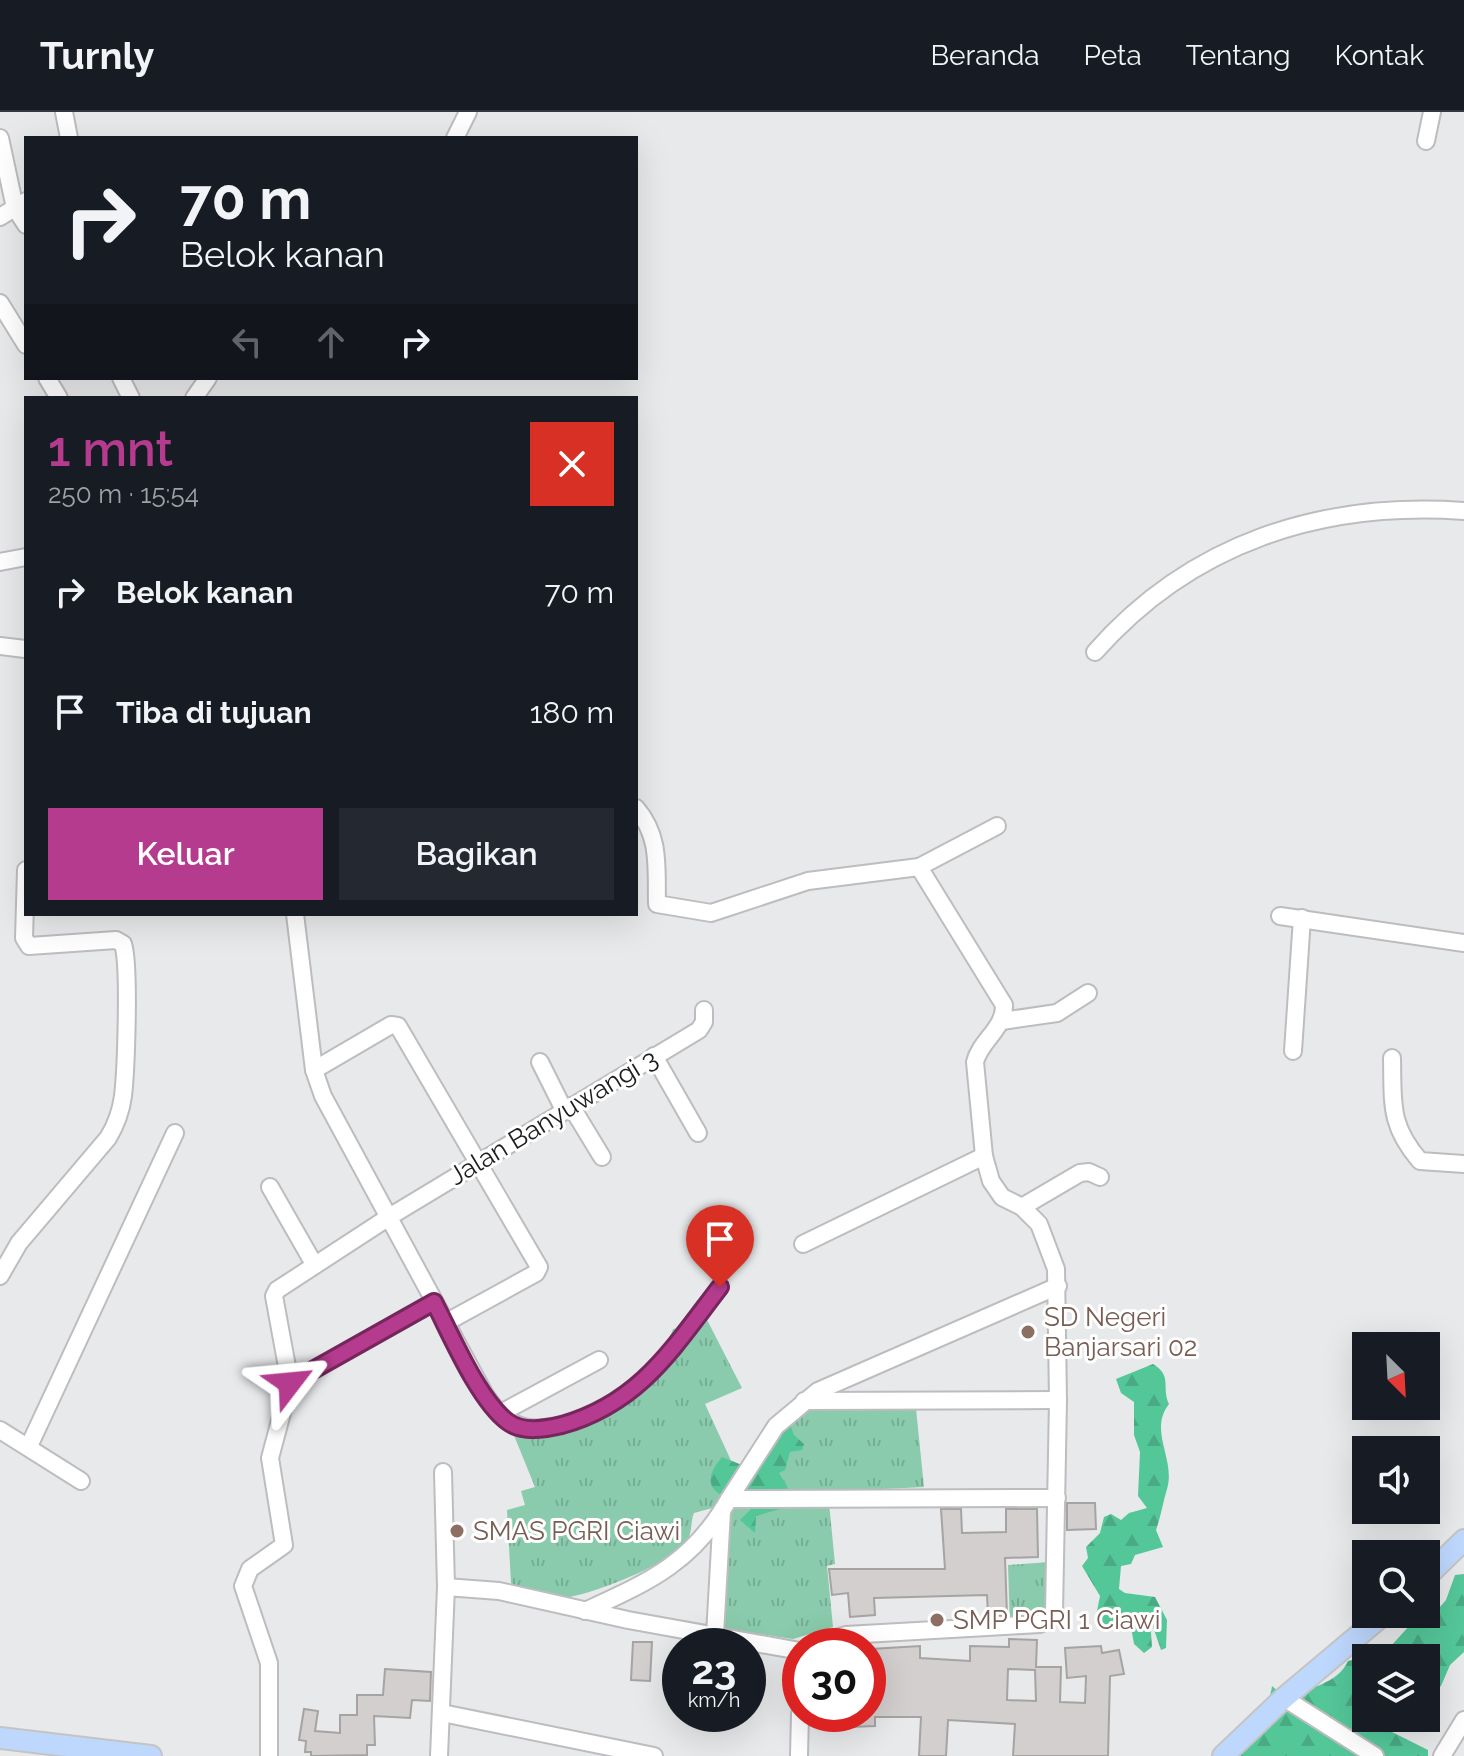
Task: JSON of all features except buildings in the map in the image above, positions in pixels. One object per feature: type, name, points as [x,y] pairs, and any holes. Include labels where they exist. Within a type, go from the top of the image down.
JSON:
[{"type":"main road","points":[[1440,1563],[1464,1540]]},
{"type":"main road","points":[[1223,1756],[1284,1698],[1367,1628]]},
{"type":"main road","points":[[0,1738],[151,1756]]},
{"type":"street","points":[[64,112],[69,136]]},
{"type":"street","points":[[456,136],[468,112]]},
{"type":"street","points":[[1426,141],[1432,112]]},
{"type":"street","points":[[0,138],[14,209]]},
{"type":"street","points":[[0,303],[24,342]]},
{"type":"street","points":[[1095,652],[1155,593],[1190,568],[1251,539],[1327,518],[1416,507],[1464,511]]},
{"type":"street","points":[[0,562],[24,557]]},
{"type":"street","points":[[0,646],[24,649]]},
{"type":"street","points":[[638,810],[656,839],[657,904],[696,912],[724,911],[808,881],[919,867],[997,826]]},
{"type":"street","points":[[886,1632],[1046,1622],[1055,1606],[1058,1286],[1044,1233],[1022,1207],[996,1189],[984,1156],[975,1062],[977,1053],[1002,1021],[1001,997],[919,867]]},
{"type":"street","points":[[0,1276],[19,1243],[108,1138],[116,1125],[124,1081],[126,966],[123,944],[116,940],[29,946],[24,938],[25,916]]},
{"type":"street","points":[[295,916],[314,1070],[329,1109],[445,1323],[499,1414],[517,1427],[541,1429],[608,1408],[651,1373],[720,1287]]},
{"type":"street","points":[[1280,916],[1464,943]]},
{"type":"street","points":[[1293,1051],[1302,918]]},
{"type":"street","points":[[1002,1021],[1057,1013],[1088,993]]},
{"type":"street","name":"Jalan Banyuwangi 3","points":[[290,1383],[274,1296],[282,1284],[699,1030],[704,1022],[704,1010]]},
{"type":"street","points":[[314,1070],[395,1024],[538,1271],[445,1323]]},
{"type":"street","points":[[654,1056],[698,1133]]},
{"type":"street","points":[[1392,1058],[1393,1113],[1405,1144],[1420,1161],[1464,1164]]},
{"type":"street","points":[[540,1062],[567,1108],[602,1157]]},
{"type":"street","points":[[29,1446],[175,1133]]},
{"type":"street","points":[[803,1244],[984,1156]]},
{"type":"street","points":[[1022,1207],[1080,1173],[1089,1172],[1100,1177]]},
{"type":"street","points":[[270,1187],[314,1264]]},
{"type":"street","points":[[585,1611],[671,1569],[691,1550],[725,1505],[776,1426],[802,1401],[837,1381],[1058,1286]]},
{"type":"street","points":[[269,1756],[269,1663],[243,1586],[250,1569],[284,1545],[270,1458],[290,1383],[434,1302]]},
{"type":"street","points":[[499,1414],[599,1360]]},
{"type":"street","points":[[802,1401],[1058,1400]]},
{"type":"street","points":[[0,1430],[81,1481]]},
{"type":"street","points":[[439,1756],[446,1587],[443,1472]]},
{"type":"street","points":[[725,1505],[1057,1498]]},
{"type":"street","points":[[716,1628],[725,1505]]},
{"type":"street","points":[[446,1587],[499,1591],[677,1628]]},
{"type":"street","points":[[1284,1698],[1375,1756]]},
{"type":"street","points":[[442,1713],[654,1756]]},
{"type":"street","points":[[1442,1756],[1464,1720]]},
{"type":"street","points":[[799,1756],[800,1732]]},
{"type":"green space","points":[[703,1312],[742,1388],[705,1404],[745,1491],[829,1503],[835,1564],[827,1566],[833,1627],[782,1628],[782,1637],[766,1635],[766,1628],[723,1628],[716,1507],[694,1513],[688,1539],[677,1551],[645,1570],[605,1587],[550,1599],[526,1593],[511,1583],[507,1510],[525,1505],[521,1491],[535,1487],[513,1433],[579,1423],[618,1407],[649,1378],[662,1358],[673,1329],[685,1327]]},
{"type":"green space","points":[[1153,1364],[1165,1377],[1169,1404],[1161,1424],[1169,1478],[1156,1530],[1163,1547],[1135,1555],[1131,1564],[1121,1566],[1119,1589],[1125,1593],[1155,1597],[1167,1620],[1166,1648],[1161,1650],[1150,1618],[1152,1647],[1144,1653],[1134,1644],[1131,1627],[1099,1625],[1096,1616],[1100,1596],[1082,1566],[1088,1558],[1086,1547],[1100,1533],[1104,1517],[1111,1514],[1121,1520],[1129,1513],[1147,1508],[1138,1496],[1140,1452],[1134,1435],[1134,1402],[1121,1393],[1116,1379]]},
{"type":"green space","points":[[915,1399],[924,1487],[784,1494],[777,1469],[797,1401]]},
{"type":"green space","points":[[790,1424],[794,1435],[804,1444],[802,1450],[790,1452],[785,1470],[779,1473],[787,1486],[790,1506],[756,1516],[755,1533],[740,1520],[751,1509],[750,1504],[721,1495],[711,1484],[711,1477],[722,1457],[747,1467],[754,1454]]},
{"type":"green space","points":[[1049,1562],[1047,1618],[1010,1625],[1008,1565]]},
{"type":"green space","points":[[1464,1574],[1464,1652],[1450,1665],[1440,1687],[1440,1644],[1393,1644],[1407,1628],[1440,1628],[1440,1607],[1446,1600],[1455,1575]]},
{"type":"green space","points":[[1352,1660],[1352,1732],[1392,1732],[1428,1750],[1428,1756],[1236,1756],[1245,1750],[1272,1686],[1285,1697],[1329,1680]]},
{"type":"place","name":"SD Negeri Banjarsari 02","points":[[1028,1332]]},
{"type":"place","name":"SMAS PGRI Ciawi","points":[[457,1531]]},
{"type":"place","name":"SMP PGRI 1 Ciawi","points":[[937,1620]]},
{"type":"route","points":[[290,1383],[434,1302],[484,1393],[499,1414],[517,1427],[549,1428],[591,1416],[623,1399],[651,1373],[720,1287]]}]
